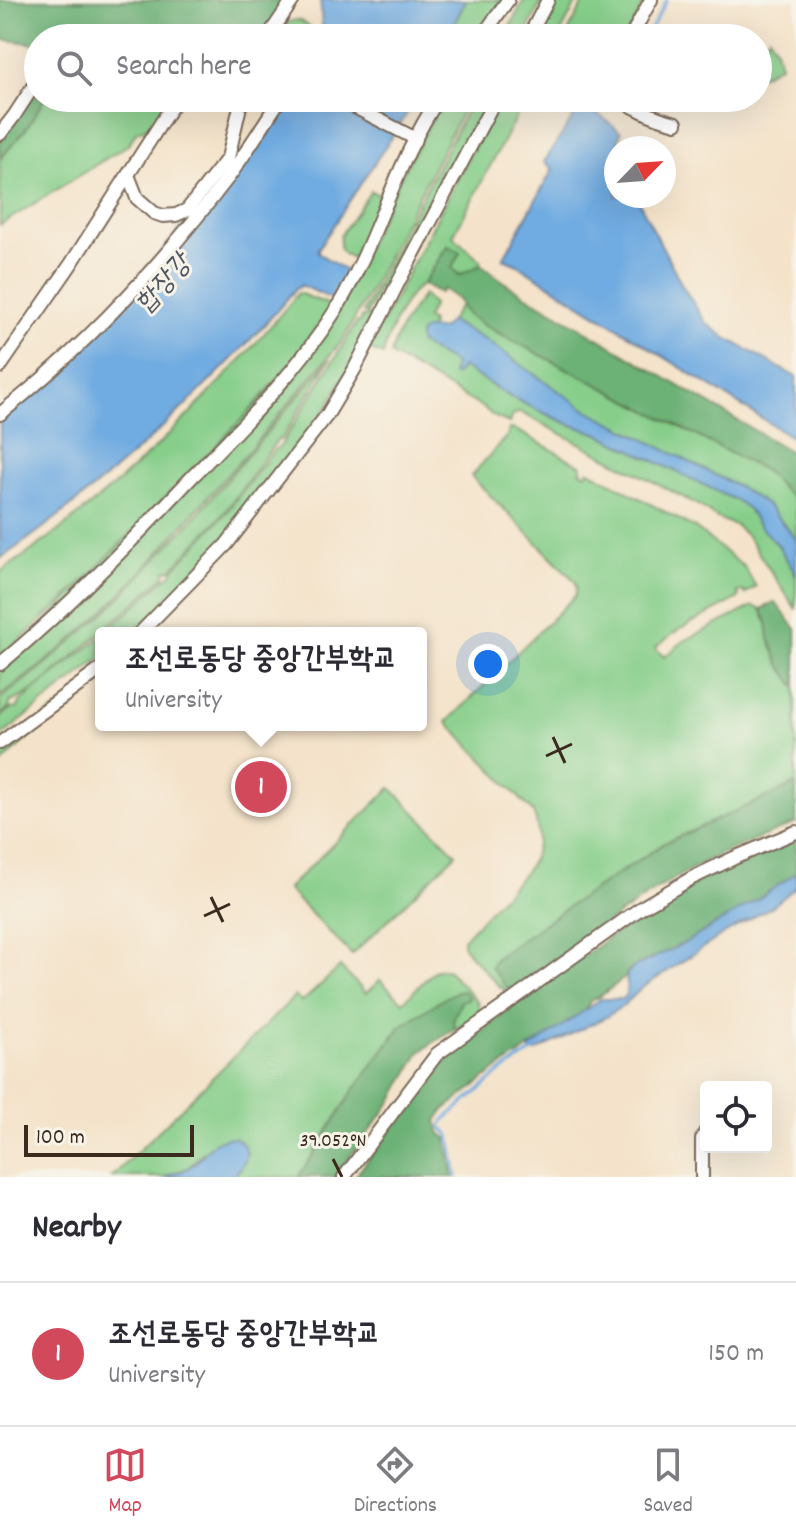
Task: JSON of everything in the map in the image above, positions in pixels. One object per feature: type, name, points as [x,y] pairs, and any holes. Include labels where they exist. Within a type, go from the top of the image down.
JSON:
[{"type":"street","points":[[277,24],[293,0]]},
{"type":"street","points":[[491,24],[508,0]]},
{"type":"street","points":[[535,24],[548,0]]},
{"type":"street","points":[[638,24],[651,0]]},
{"type":"street","points":[[0,134],[24,101]]},
{"type":"street","points":[[0,367],[71,264],[168,112]]},
{"type":"street","points":[[187,210],[228,158],[239,112]]},
{"type":"street","points":[[0,414],[93,332],[160,258],[232,172],[272,112]]},
{"type":"street","points":[[363,112],[416,139]]},
{"type":"street","points":[[0,664],[82,591],[248,419],[319,336],[355,276],[394,182],[431,112]]},
{"type":"street","points":[[146,627],[226,545],[327,415],[354,370],[489,112]]},
{"type":"street","points":[[643,112],[676,123]]},
{"type":"street","points":[[228,158],[232,172]]},
{"type":"street","points":[[128,175],[137,198],[154,213],[176,215],[204,207]]},
{"type":"street","points":[[0,743],[95,673]]},
{"type":"street","points":[[344,1177],[437,1054],[641,908],[692,878],[796,832]]},
{"type":"street","points":[[702,1153],[702,1177]]},
{"type":"green space","points":[[0,0],[285,0],[272,24],[24,24],[24,42],[0,39]]},
{"type":"green space","points":[[466,0],[505,0],[489,24],[454,24]]},
{"type":"green space","points":[[524,0],[543,0],[530,24],[511,24]]},
{"type":"green space","points":[[552,0],[578,0],[565,24],[539,24]]},
{"type":"green space","points":[[585,0],[646,0],[633,24],[572,24]]},
{"type":"green space","points":[[297,20],[306,24],[286,24]]},
{"type":"green space","points":[[772,42],[776,49],[780,65],[772,69]]},
{"type":"green space","points":[[24,107],[24,112],[36,112],[0,159],[0,140]]},
{"type":"green space","points":[[36,112],[163,112],[155,124],[136,132],[129,144],[0,225],[0,159]]},
{"type":"green space","points":[[436,112],[462,112],[342,341],[138,576],[74,638],[0,696],[0,669],[321,338]]},
{"type":"green space","points":[[466,112],[485,112],[389,292],[379,288],[367,314],[363,312]]},
{"type":"green space","points":[[493,112],[519,112],[453,236],[480,260],[481,265],[459,275],[451,269],[447,246],[423,284],[403,306],[383,355],[368,349]]},
{"type":"green space","points":[[371,191],[381,196],[361,249],[353,258],[340,249],[340,236]]},
{"type":"green space","points":[[448,246],[460,252],[452,268],[459,275],[481,265],[510,286],[796,455],[796,502],[765,471],[483,325],[465,312],[458,299],[443,289],[440,293],[423,284]]},
{"type":"green space","points":[[298,293],[333,306],[282,374],[77,588],[0,658],[0,572],[89,507],[171,433]]},
{"type":"green space","points":[[423,295],[433,305],[426,318],[432,323],[430,329],[425,329],[419,343],[456,364],[452,374],[455,375],[462,367],[509,396],[569,424],[597,433],[747,508],[778,545],[796,575],[796,609],[747,536],[735,525],[520,412],[513,415],[509,423],[493,416],[391,355],[408,316]]},
{"type":"green space","points":[[461,305],[465,312],[483,325],[765,471],[796,502],[796,539],[768,506],[741,488],[584,409],[485,340],[450,321]]},
{"type":"green space","points":[[362,317],[376,317],[325,411],[242,520],[159,610],[138,627],[112,627],[172,574],[225,514],[274,450],[280,447]]},
{"type":"green space","points":[[330,359],[281,440],[278,439],[224,513],[171,570],[166,570],[165,576],[107,627],[95,627],[95,638],[43,682],[10,702],[10,707],[0,715],[0,699],[108,610],[193,519]]},
{"type":"green space","points":[[509,429],[582,466],[580,471],[586,474],[588,470],[695,528],[744,567],[756,587],[745,594],[738,592],[739,598],[678,630],[655,648],[664,657],[684,641],[753,606],[761,609],[779,663],[796,687],[796,784],[665,843],[495,959],[506,987],[514,990],[508,993],[463,947],[463,939],[526,871],[537,843],[536,820],[533,812],[447,722],[575,596],[577,588],[575,581],[471,476],[507,436]]},
{"type":"green space","points":[[775,602],[796,629],[796,687],[779,663],[761,609]]},
{"type":"green space","points":[[95,642],[95,663],[0,737],[0,717],[18,708],[20,702]]},
{"type":"green space","points":[[57,709],[0,765],[0,749]]},
{"type":"green space","points":[[796,784],[796,823],[714,857],[665,884],[514,990],[506,987],[491,967],[495,959],[569,906],[665,843]]},
{"type":"green space","points":[[391,788],[456,854],[352,955],[287,889]]},
{"type":"green space","points":[[796,839],[796,873],[685,943],[627,972],[626,977],[591,1000],[583,1013],[496,1070],[444,1110],[436,1122],[441,1134],[447,1138],[454,1177],[355,1177],[442,1063],[503,1013],[667,900],[705,878]]},
{"type":"green space","points":[[340,967],[366,993],[380,980],[403,1002],[434,971],[449,971],[478,1002],[480,1010],[458,1028],[454,1027],[453,1020],[461,1001],[456,992],[401,1026],[351,1094],[298,1177],[234,1177],[245,1161],[246,1151],[245,1146],[234,1137],[202,1153],[188,1168],[164,1177],[112,1177],[295,996],[302,1002]]},
{"type":"green space","points":[[463,991],[469,997],[461,1001],[453,1020],[454,1027],[458,1028],[420,1052],[392,1101],[335,1177],[298,1177],[351,1094],[401,1026],[438,1002]]},
{"type":"water","points":[[320,0],[466,0],[454,24],[322,24]]},
{"type":"water","name":"합장강","points":[[275,112],[408,112],[318,249],[318,253],[349,273],[339,299],[334,300],[301,285],[297,287],[236,355],[137,450],[84,496],[0,559],[0,417],[95,333]]},
{"type":"water","points":[[576,112],[593,112],[621,132],[620,136],[604,136],[604,208],[642,208],[683,287],[706,323],[796,377],[796,440],[518,265],[503,259],[553,169],[544,162]]},
{"type":"water","points":[[450,321],[485,340],[585,409],[741,488],[768,506],[796,539],[796,575],[778,545],[747,508],[737,501],[597,433],[569,424],[509,396],[462,367],[455,375],[452,374],[455,364],[419,343],[419,334],[425,329],[442,329]]},
{"type":"water","points":[[796,873],[796,887],[773,906],[642,988],[606,1017],[535,1052],[529,1049],[601,999],[622,999],[626,996],[627,973],[636,966],[685,943]]},
{"type":"water","points":[[234,1137],[245,1146],[246,1156],[234,1177],[164,1177],[190,1167],[219,1141]]},
{"type":"waterway","points":[[654,24],[667,0]]},
{"type":"waterway","points":[[457,1177],[450,1136],[441,1127],[444,1120],[501,1072],[535,1050]]},
{"type":"place","name":"조선로동당 중앙간부학교","points":[[261,787]]}]
